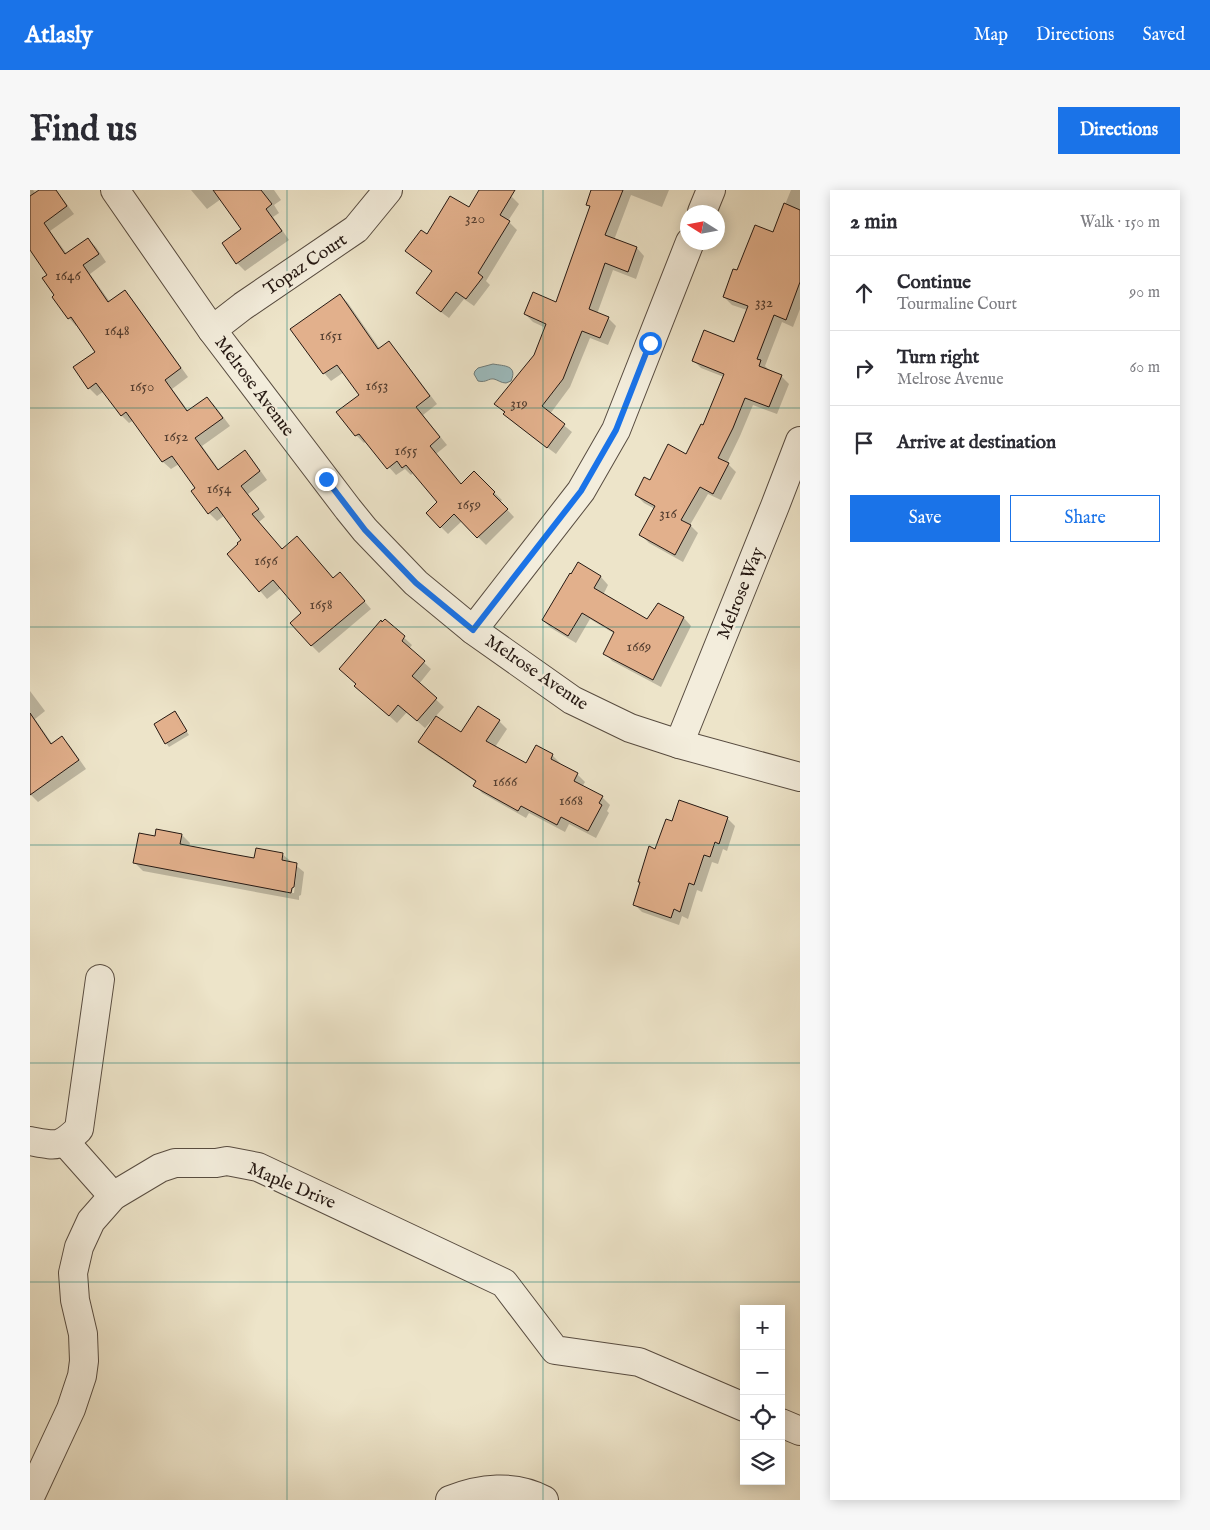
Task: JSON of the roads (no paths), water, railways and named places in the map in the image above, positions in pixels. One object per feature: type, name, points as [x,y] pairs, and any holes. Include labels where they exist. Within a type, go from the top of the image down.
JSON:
[{"type":"street","name":"Melrose Avenue","points":[[115,190],[212,330],[365,530],[416,583],[473,630],[572,700],[630,728],[679,744],[800,777]]},
{"type":"street","name":"Topaz Court","points":[[212,330],[243,306],[356,229],[388,190]]},
{"type":"street","points":[[705,205],[711,190]]},
{"type":"street","points":[[473,630],[581,491],[616,430],[687,250]]},
{"type":"street","name":"Melrose Way","points":[[679,744],[800,441]]},
{"type":"street","points":[[30,1141],[52,1145],[65,1142],[79,1129],[100,979]]},
{"type":"street","points":[[65,1142],[113,1196]]},
{"type":"street","name":"Maple Drive","points":[[30,1497],[71,1409],[82,1376],[84,1334],[75,1300],[73,1273],[78,1247],[91,1221],[113,1196],[160,1168],[175,1163],[216,1163],[227,1161],[258,1167],[504,1283],[555,1350],[639,1362],[740,1405]]},
{"type":"street","points":[[785,1425],[800,1431]]},
{"type":"street","points":[[450,1500],[466,1494],[494,1489],[530,1493],[544,1500]]},
{"type":"water","points":[[493,364],[509,367],[513,372],[511,381],[504,383],[492,379],[478,381],[474,374],[475,371],[478,368]]}]
